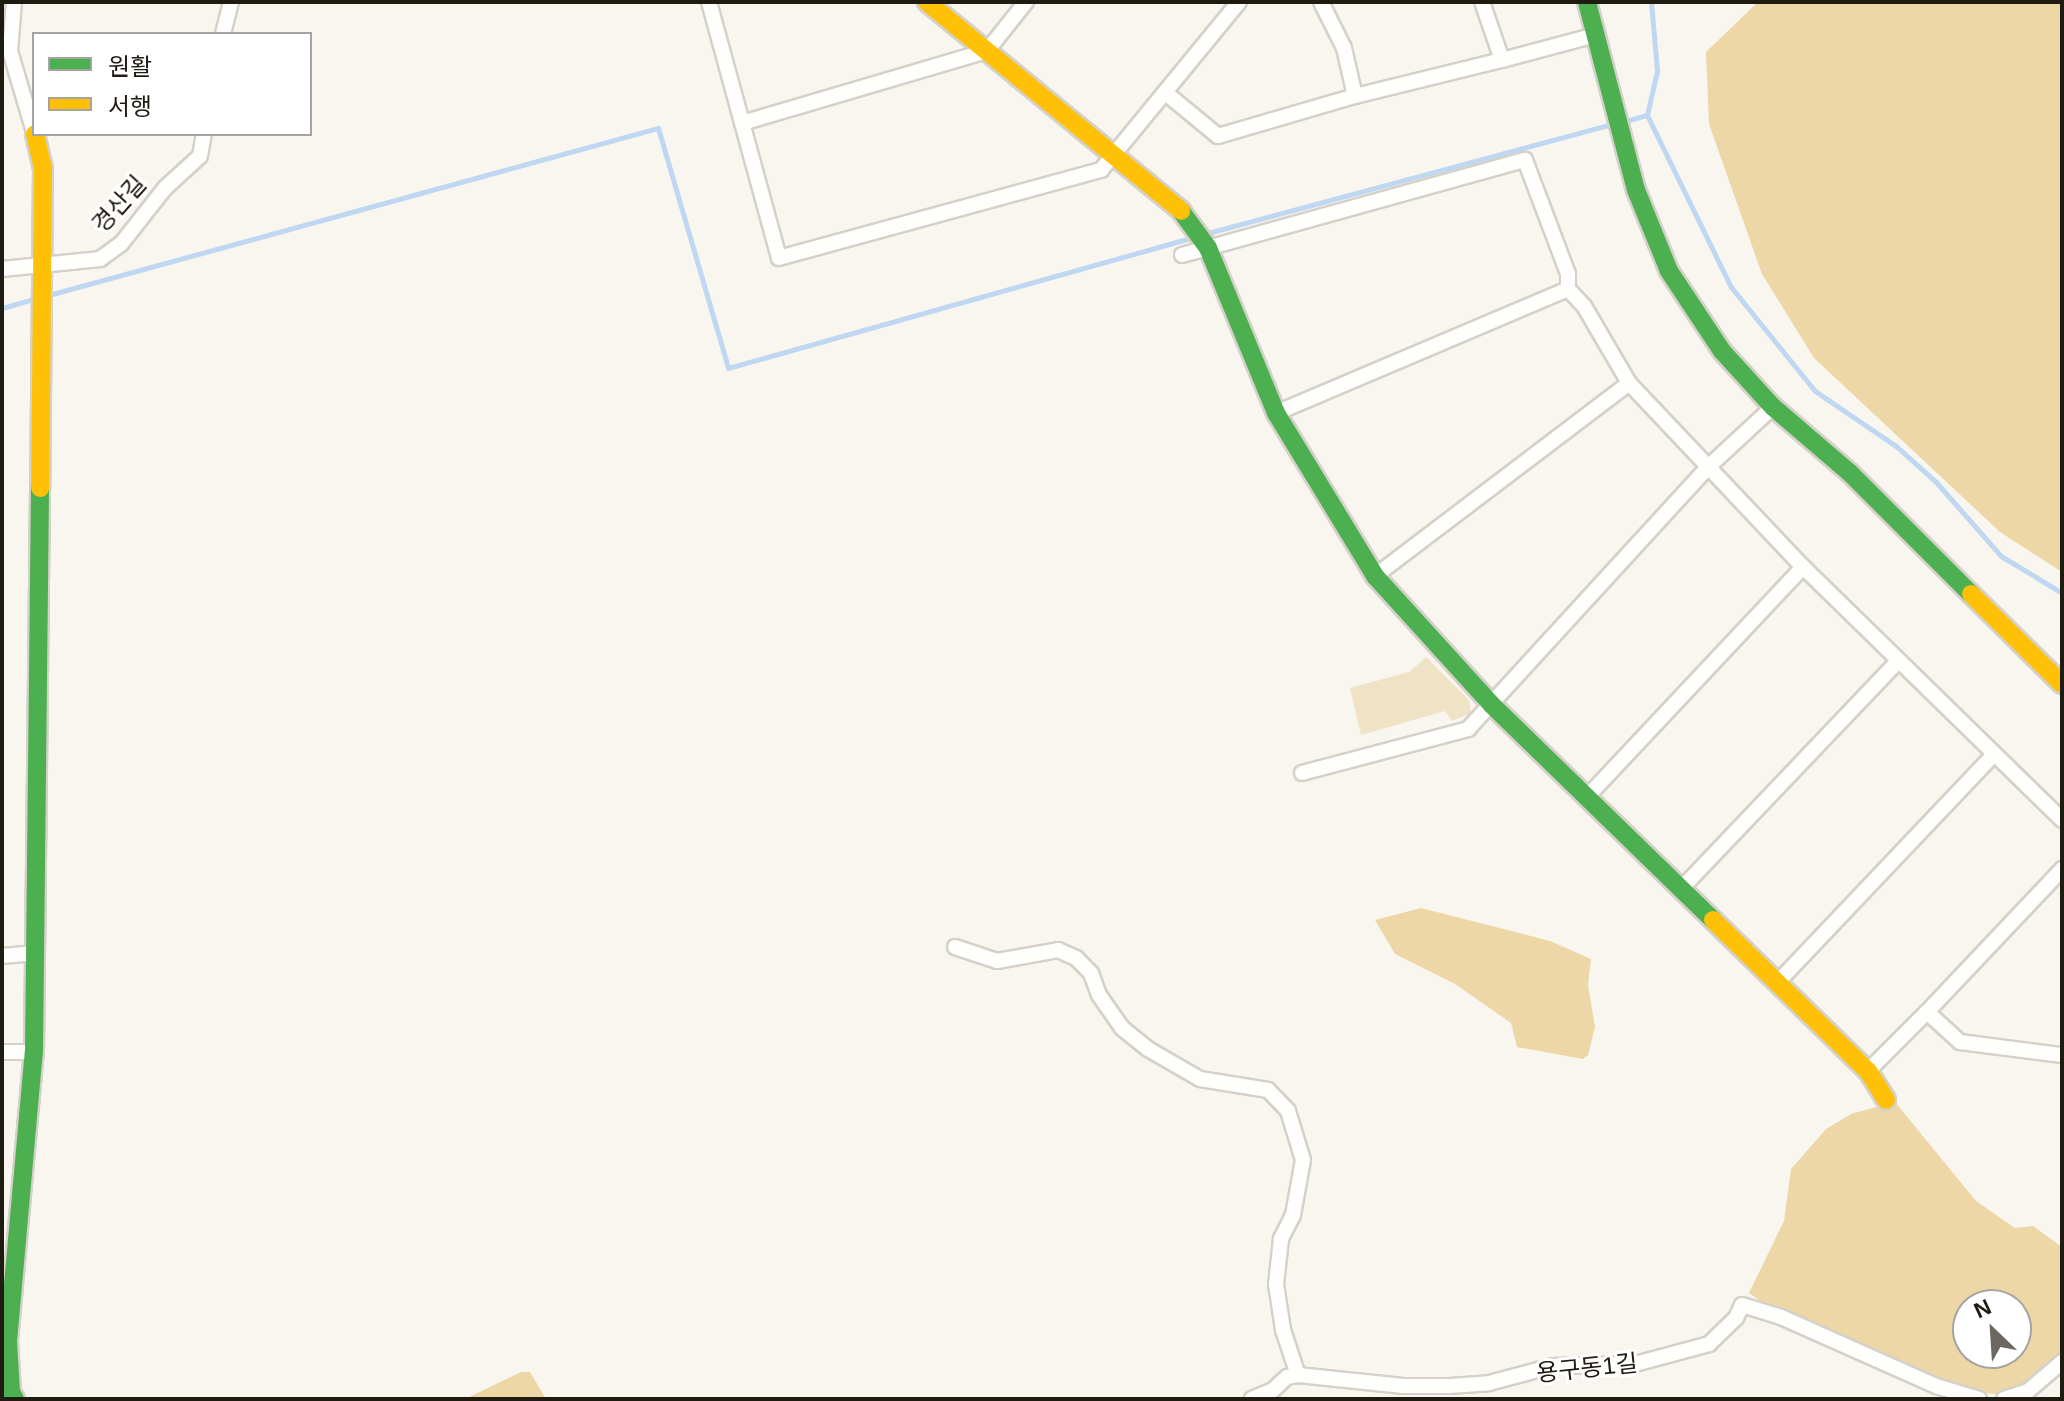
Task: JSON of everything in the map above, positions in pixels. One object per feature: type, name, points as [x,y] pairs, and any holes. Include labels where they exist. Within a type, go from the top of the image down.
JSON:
[{"type":"street","points":[[14,2],[10,51],[32,126]]},
{"type":"street","points":[[224,32],[231,2]]},
{"type":"street","points":[[709,2],[779,258],[1101,170],[1167,94],[1239,2]]},
{"type":"street","points":[[927,2],[1186,215],[1208,248],[1276,413],[1375,576],[1492,705],[1868,1071],[1886,1100]]},
{"type":"street","points":[[742,123],[987,51],[1026,2]]},
{"type":"street","points":[[1321,2],[1344,48],[1355,96]]},
{"type":"street","points":[[1482,2],[1502,60]]},
{"type":"street","points":[[1587,2],[1636,190],[1669,271],[1722,351],[1773,407],[1850,473],[2062,684]]},
{"type":"street","points":[[1167,94],[1218,136],[1355,96],[1595,35]]},
{"type":"street","points":[[15,1399],[11,1392],[8,1341],[34,1052],[36,953],[43,169],[35,136]]},
{"type":"street","name":"경산길","points":[[2,269],[41,275],[100,259],[121,244],[165,188],[200,156],[204,136]]},
{"type":"street","points":[[1182,255],[1525,160],[1568,274],[1568,289],[1584,306],[1629,383],[1706,469],[1897,662],[2062,820]]},
{"type":"street","points":[[1276,413],[1568,289]]},
{"type":"street","points":[[1375,576],[1629,383]]},
{"type":"street","points":[[1302,773],[1468,729],[1706,469],[1773,407]]},
{"type":"street","points":[[1586,798],[1803,567]]},
{"type":"street","points":[[1681,889],[1897,662]]},
{"type":"street","points":[[1777,983],[1994,754]]},
{"type":"street","points":[[1868,1071],[2062,869]]},
{"type":"street","points":[[955,947],[997,961],[1058,950],[1076,958],[1091,973],[1099,995],[1122,1028],[1148,1049],[1200,1079],[1268,1090],[1288,1111],[1303,1160],[1293,1215],[1281,1239],[1276,1284],[1283,1330],[1298,1375],[1287,1377],[1273,1390],[1252,1399]]},
{"type":"street","points":[[2,956],[36,953]]},
{"type":"street","points":[[1927,1012],[1960,1042],[2062,1055]]},
{"type":"street","points":[[2,1052],[34,1052]]},
{"type":"street","name":"용구동1길","points":[[1298,1375],[1403,1386],[1450,1386],[1489,1383],[1553,1366],[1635,1364],[1709,1344],[1736,1318],[1742,1305],[1781,1317],[1936,1386],[1979,1399]]},
{"type":"street","points":[[2004,1399],[2028,1391],[2062,1362]]},
{"type":"shaded area","points":[[1758,2],[2062,2],[2062,572],[2000,532],[1814,358],[1762,274],[1709,124],[1706,52]]},
{"type":"shaded area","points":[[1426,657],[1469,700],[1471,713],[1452,721],[1445,711],[1361,735],[1350,688],[1409,672]]},
{"type":"shaded area","points":[[1421,908],[1550,941],[1591,959],[1588,985],[1595,1027],[1588,1055],[1583,1059],[1517,1047],[1511,1023],[1455,984],[1395,954],[1375,920]]},
{"type":"shaded area","points":[[1895,1102],[1976,1201],[2015,1228],[2033,1226],[2062,1247],[2062,1354],[2017,1396],[1982,1393],[1917,1369],[1766,1305],[1749,1293],[1784,1221],[1791,1169],[1826,1129],[1851,1114]]},
{"type":"shaded area","points":[[521,1372],[530,1372],[546,1399],[465,1399]]},
{"type":"waterway","points":[[1651,2],[1657,71],[1647,115],[1731,287],[1815,391],[1896,446],[1936,482],[2001,556],[2062,593]]},
{"type":"waterway","points":[[1622,122],[1647,115]]},
{"type":"waterway","points":[[1204,234],[1612,124]]},
{"type":"waterway","points":[[45,296],[658,128],[728,368],[1195,237]]},
{"type":"waterway","points":[[2,308],[36,298]]},
{"type":"traffic: fast","points":[[1587,2],[1636,190],[1669,271],[1722,351],[1773,407],[1850,473],[1971,594]]},
{"type":"traffic: fast","points":[[1181,211],[1208,248],[1276,413],[1375,576],[1492,705],[1713,920]]},
{"type":"traffic: fast","points":[[15,1399],[11,1392],[8,1341],[34,1052],[40,488]]},
{"type":"traffic: slow","points":[[927,2],[1181,211]]},
{"type":"traffic: slow","points":[[35,136],[43,169],[40,488]]},
{"type":"traffic: slow","points":[[1971,594],[2062,684]]},
{"type":"traffic: slow","points":[[1713,920],[1868,1071],[1886,1100]]}]
